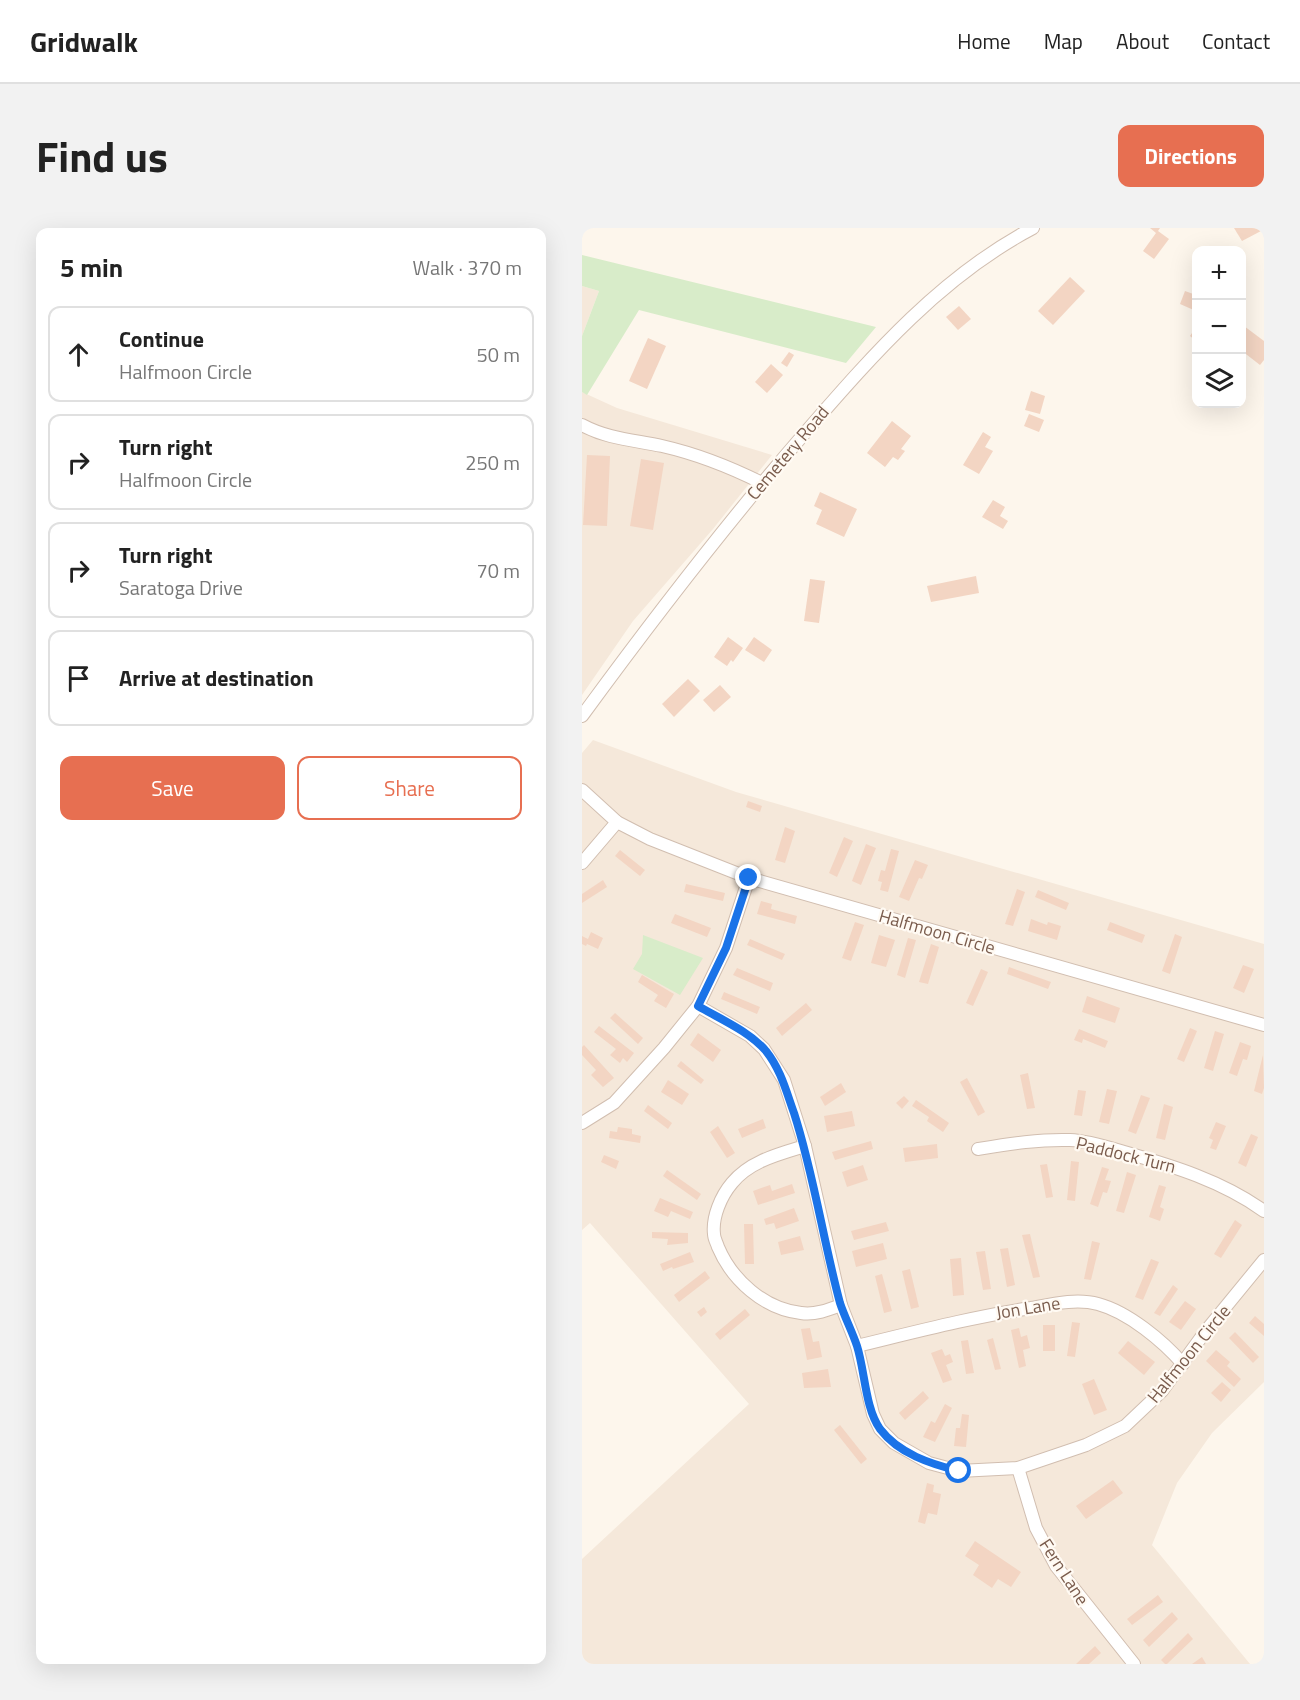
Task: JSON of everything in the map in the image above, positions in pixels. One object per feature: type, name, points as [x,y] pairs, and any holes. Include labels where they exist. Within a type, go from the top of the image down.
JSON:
[{"type":"street","name":"Cemetery Road","points":[[582,716],[662,608],[762,483],[858,371],[928,301],[989,254],[1033,228]]},
{"type":"street","points":[[582,426],[617,439],[662,446],[723,464],[762,483]]},
{"type":"street","name":"Halfmoon Circle","points":[[582,790],[617,822],[650,839],[749,878],[1264,1025]]},
{"type":"street","points":[[582,863],[617,822]]},
{"type":"street","points":[[582,1123],[614,1103],[698,1006],[726,948],[749,878]]},
{"type":"street","name":"Halfmoon Circle","points":[[698,1006],[750,1036],[764,1049],[784,1080],[804,1146],[841,1305],[857,1346],[873,1414],[880,1429],[894,1443],[929,1463],[959,1471],[1018,1468],[1086,1445],[1125,1426],[1162,1391],[1205,1332],[1264,1260]]},
{"type":"street","name":"Paddock Turn","points":[[978,1149],[1028,1141],[1089,1142],[1177,1167],[1251,1202],[1264,1211]]},
{"type":"street","points":[[804,1146],[770,1156],[747,1169],[732,1183],[715,1216],[713,1236],[725,1262],[743,1286],[763,1300],[800,1313],[819,1313],[841,1305]]},
{"type":"street","name":"Jon Lane","points":[[857,1346],[983,1316],[1065,1302],[1097,1303],[1114,1310],[1156,1336],[1183,1364]]},
{"type":"street","name":"Fern Lane","points":[[1018,1468],[1036,1528],[1056,1566],[1134,1664]]},
{"type":"shaded area","points":[[582,286],[599,291],[582,336]]},
{"type":"shaded area","points":[[582,392],[617,408],[772,455],[713,529],[633,621],[582,695]]},
{"type":"shaded area","points":[[593,740],[736,792],[1264,944],[1264,1382],[1212,1433],[1177,1483],[1152,1545],[1250,1664],[582,1664],[582,1559],[749,1404],[590,1223],[582,1230],[582,753]]},
{"type":"green space","points":[[582,255],[876,327],[846,363],[639,310],[587,395],[582,392],[582,336],[599,291],[582,286]]},
{"type":"green space","points":[[643,935],[703,958],[680,995],[633,969],[642,954]]},
{"type":"building","points":[[1150,228],[1160,228],[1158,231],[1169,239],[1154,259],[1143,251],[1156,233]]},
{"type":"building","points":[[1234,228],[1259,228],[1261,231],[1242,241]]},
{"type":"building","points":[[1070,277],[1085,291],[1053,325],[1038,311]]},
{"type":"building","points":[[1185,291],[1192,294],[1192,309],[1180,304]]},
{"type":"building","points":[[959,306],[971,319],[958,330],[946,317]]},
{"type":"building","points":[[1246,328],[1264,341],[1264,360],[1260,365],[1246,354]]},
{"type":"building","points":[[648,338],[666,346],[647,389],[629,381]]},
{"type":"building","points":[[789,352],[794,355],[787,367],[781,363]]},
{"type":"building","points":[[771,364],[783,375],[767,393],[755,382]]},
{"type":"building","points":[[1031,391],[1045,396],[1040,414],[1025,410]]},
{"type":"building","points":[[1029,414],[1044,420],[1039,432],[1024,426]]},
{"type":"building","points":[[892,421],[911,436],[901,449],[905,451],[898,460],[893,457],[885,467],[867,453]]},
{"type":"building","points":[[983,432],[991,437],[985,447],[993,451],[979,474],[963,465]]},
{"type":"building","points":[[587,455],[610,456],[607,526],[583,525]]},
{"type":"building","points":[[641,459],[664,463],[653,530],[630,526]]},
{"type":"building","points":[[820,492],[857,509],[844,537],[816,524],[822,510],[814,506]]},
{"type":"building","points":[[993,500],[1005,507],[1000,516],[1008,521],[1003,529],[982,517]]},
{"type":"building","points":[[976,576],[979,593],[931,602],[927,586]]},
{"type":"building","points":[[810,579],[825,581],[819,623],[804,621]]},
{"type":"building","points":[[728,637],[743,648],[733,662],[731,660],[727,666],[714,657]]},
{"type":"building","points":[[754,637],[772,650],[764,662],[745,650]]},
{"type":"building","points":[[688,679],[700,691],[674,717],[662,704]]},
{"type":"building","points":[[720,685],[731,697],[714,712],[703,700]]},
{"type":"building","points":[[748,801],[762,806],[760,812],[746,807]]},
{"type":"building","points":[[785,827],[795,831],[785,863],[775,860]]},
{"type":"building","points":[[844,837],[853,841],[837,877],[829,873]]},
{"type":"building","points":[[866,844],[876,848],[861,885],[852,881]]},
{"type":"building","points":[[891,849],[899,851],[888,892],[880,890],[882,882],[878,881],[881,870],[885,871]]},
{"type":"building","points":[[620,850],[645,870],[640,876],[615,856]]},
{"type":"building","points":[[915,860],[928,865],[922,879],[919,878],[909,901],[899,897]]},
{"type":"building","points":[[603,880],[607,887],[582,903],[582,894]]},
{"type":"building","points":[[686,884],[725,893],[723,901],[684,892]]},
{"type":"building","points":[[1017,889],[1025,892],[1013,926],[1005,924]]},
{"type":"building","points":[[1038,890],[1069,903],[1066,910],[1035,897]]},
{"type":"building","points":[[761,901],[772,904],[771,909],[797,916],[795,924],[757,914]]},
{"type":"building","points":[[675,914],[711,928],[707,937],[671,923]]},
{"type":"building","points":[[1031,919],[1047,925],[1048,922],[1061,926],[1057,940],[1028,931]]},
{"type":"building","points":[[855,922],[864,925],[851,961],[842,958]]},
{"type":"building","points":[[1110,922],[1145,935],[1142,943],[1107,930]]},
{"type":"building","points":[[591,932],[603,938],[598,949],[582,944],[582,936],[588,939]]},
{"type":"building","points":[[1175,934],[1182,937],[1170,974],[1162,971]]},
{"type":"building","points":[[879,935],[895,940],[886,967],[871,963]]},
{"type":"building","points":[[908,938],[916,940],[905,978],[897,975]]},
{"type":"building","points":[[750,939],[785,954],[782,960],[747,945]]},
{"type":"building","points":[[931,944],[939,947],[928,984],[919,982]]},
{"type":"building","points":[[1243,965],[1254,969],[1244,993],[1233,988]]},
{"type":"building","points":[[1009,967],[1051,982],[1048,989],[1007,974]]},
{"type":"building","points":[[737,968],[773,983],[770,991],[733,975]]},
{"type":"building","points":[[981,969],[988,972],[973,1006],[966,1003]]},
{"type":"building","points":[[642,975],[674,994],[666,1008],[654,1001],[658,995],[638,982]]},
{"type":"building","points":[[724,992],[760,1007],[757,1014],[721,999]]},
{"type":"building","points":[[1087,996],[1120,1008],[1115,1023],[1082,1012]]},
{"type":"building","points":[[806,1003],[812,1010],[782,1036],[776,1028]]},
{"type":"building","points":[[615,1013],[643,1038],[638,1044],[610,1018]]},
{"type":"building","points":[[599,1026],[634,1053],[627,1062],[623,1058],[620,1063],[610,1055],[616,1049],[594,1032]]},
{"type":"building","points":[[1190,1028],[1197,1031],[1184,1062],[1177,1059]]},
{"type":"building","points":[[1079,1029],[1108,1041],[1105,1048],[1083,1039],[1082,1043],[1074,1040]]},
{"type":"building","points":[[1215,1031],[1224,1034],[1213,1071],[1204,1068]]},
{"type":"building","points":[[698,1033],[721,1050],[713,1062],[690,1045]]},
{"type":"building","points":[[1240,1042],[1251,1046],[1247,1060],[1243,1059],[1237,1076],[1229,1073]]},
{"type":"building","points":[[584,1045],[614,1078],[603,1087],[591,1075],[596,1070],[582,1055]]},
{"type":"building","points":[[1263,1055],[1264,1088],[1262,1094],[1254,1091]]},
{"type":"building","points":[[681,1061],[704,1080],[701,1084],[677,1066]]},
{"type":"building","points":[[1028,1073],[1035,1108],[1027,1109],[1020,1075]]},
{"type":"building","points":[[967,1078],[985,1112],[978,1116],[960,1082]]},
{"type":"building","points":[[668,1080],[689,1094],[682,1105],[661,1092]]},
{"type":"building","points":[[841,1083],[846,1092],[825,1106],[820,1097]]},
{"type":"building","points":[[1107,1089],[1117,1091],[1109,1124],[1099,1122]]},
{"type":"building","points":[[1078,1090],[1086,1091],[1082,1116],[1074,1115]]},
{"type":"building","points":[[1141,1095],[1150,1098],[1136,1134],[1128,1131]]},
{"type":"building","points":[[904,1096],[909,1101],[902,1109],[896,1103]]},
{"type":"building","points":[[916,1100],[949,1123],[943,1132],[927,1121],[929,1117],[912,1106]]},
{"type":"building","points":[[1164,1104],[1173,1107],[1165,1140],[1156,1138]]},
{"type":"building","points":[[648,1105],[672,1123],[668,1129],[644,1111]]},
{"type":"building","points":[[852,1111],[855,1126],[827,1132],[824,1116]]},
{"type":"building","points":[[763,1119],[766,1128],[742,1138],[738,1129]]},
{"type":"building","points":[[1216,1122],[1226,1126],[1216,1150],[1210,1148],[1213,1140],[1209,1138]]},
{"type":"building","points":[[718,1126],[735,1153],[727,1158],[710,1132]]},
{"type":"building","points":[[618,1127],[632,1129],[632,1134],[641,1136],[640,1143],[609,1138],[610,1131],[617,1132]]},
{"type":"building","points":[[1251,1134],[1258,1137],[1246,1167],[1238,1163]]},
{"type":"building","points":[[871,1141],[873,1149],[835,1160],[832,1152]]},
{"type":"building","points":[[937,1144],[938,1158],[905,1162],[903,1148]]},
{"type":"building","points":[[604,1155],[619,1161],[616,1169],[601,1162]]},
{"type":"building","points":[[1071,1161],[1079,1162],[1075,1201],[1067,1200]]},
{"type":"building","points":[[1047,1164],[1053,1197],[1046,1198],[1040,1165]]},
{"type":"building","points":[[863,1165],[868,1180],[847,1187],[842,1172]]},
{"type":"building","points":[[1102,1167],[1109,1169],[1105,1180],[1111,1181],[1107,1193],[1103,1192],[1098,1207],[1090,1204]]},
{"type":"building","points":[[667,1170],[701,1194],[697,1200],[663,1176]]},
{"type":"building","points":[[1127,1172],[1136,1175],[1124,1213],[1116,1211]]},
{"type":"building","points":[[792,1184],[795,1193],[758,1205],[753,1191],[770,1185],[772,1191]]},
{"type":"building","points":[[1159,1185],[1166,1187],[1160,1207],[1164,1209],[1160,1221],[1149,1217]]},
{"type":"building","points":[[660,1198],[693,1212],[690,1219],[671,1211],[668,1217],[654,1211]]},
{"type":"building","points":[[794,1208],[799,1221],[776,1229],[774,1223],[766,1225],[764,1219]]},
{"type":"building","points":[[1235,1220],[1242,1225],[1221,1258],[1214,1254]]},
{"type":"building","points":[[886,1222],[889,1231],[854,1240],[851,1231]]},
{"type":"building","points":[[744,1224],[753,1224],[754,1264],[745,1264]]},
{"type":"building","points":[[652,1232],[688,1233],[688,1243],[667,1245],[668,1239],[652,1238]]},
{"type":"building","points":[[1030,1234],[1040,1277],[1033,1278],[1022,1235]]},
{"type":"building","points":[[800,1236],[804,1250],[781,1255],[778,1242]]},
{"type":"building","points":[[1092,1241],[1100,1243],[1091,1280],[1084,1279]]},
{"type":"building","points":[[883,1243],[887,1259],[856,1267],[852,1251]]},
{"type":"building","points":[[1008,1248],[1015,1285],[1007,1287],[1000,1249]]},
{"type":"building","points":[[985,1251],[991,1289],[983,1290],[976,1252]]},
{"type":"building","points":[[690,1252],[694,1262],[663,1271],[660,1264]]},
{"type":"building","points":[[961,1258],[964,1295],[953,1296],[950,1259]]},
{"type":"building","points":[[1151,1259],[1159,1262],[1143,1300],[1135,1297]]},
{"type":"building","points":[[910,1269],[919,1307],[911,1309],[902,1271]]},
{"type":"building","points":[[705,1271],[710,1278],[679,1302],[674,1295]]},
{"type":"building","points":[[882,1274],[892,1311],[884,1313],[875,1276]]},
{"type":"building","points":[[1173,1285],[1178,1289],[1160,1316],[1154,1313]]},
{"type":"building","points":[[1185,1301],[1196,1309],[1181,1330],[1169,1322]]},
{"type":"building","points":[[704,1307],[707,1312],[701,1317],[697,1312]]},
{"type":"building","points":[[745,1309],[750,1315],[720,1340],[715,1334]]},
{"type":"building","points":[[1255,1316],[1264,1324],[1264,1336],[1249,1323]]},
{"type":"building","points":[[1072,1322],[1080,1323],[1075,1357],[1067,1356]]},
{"type":"building","points":[[1043,1325],[1055,1325],[1055,1351],[1043,1351]]},
{"type":"building","points":[[810,1328],[813,1342],[819,1341],[822,1357],[807,1360],[801,1329]]},
{"type":"building","points":[[1019,1328],[1021,1337],[1027,1335],[1030,1348],[1023,1350],[1026,1366],[1019,1368],[1011,1330]]},
{"type":"building","points":[[1235,1332],[1259,1357],[1253,1363],[1229,1338]]},
{"type":"building","points":[[993,1338],[1001,1369],[995,1370],[987,1340]]},
{"type":"building","points":[[968,1340],[974,1373],[966,1374],[961,1341]]},
{"type":"building","points":[[1128,1341],[1155,1362],[1144,1375],[1118,1353]]},
{"type":"building","points":[[942,1349],[945,1356],[950,1354],[953,1362],[946,1365],[952,1380],[943,1383],[931,1353]]},
{"type":"building","points":[[1216,1350],[1230,1362],[1227,1366],[1241,1379],[1234,1387],[1206,1361]]},
{"type":"building","points":[[828,1369],[831,1387],[804,1388],[802,1373]]},
{"type":"building","points":[[1094,1379],[1107,1410],[1094,1415],[1082,1384]]},
{"type":"building","points":[[1222,1382],[1231,1390],[1221,1402],[1211,1393]]},
{"type":"building","points":[[923,1391],[929,1398],[905,1420],[899,1413]]},
{"type":"building","points":[[945,1404],[952,1408],[935,1442],[923,1437],[931,1421],[935,1423]]},
{"type":"building","points":[[962,1414],[969,1415],[966,1447],[954,1446],[956,1428],[960,1428]]},
{"type":"building","points":[[840,1425],[867,1459],[861,1464],[834,1430]]},
{"type":"building","points":[[1113,1480],[1123,1493],[1086,1519],[1076,1506]]},
{"type":"building","points":[[927,1483],[934,1485],[933,1492],[941,1494],[937,1515],[928,1513],[925,1524],[918,1522]]},
{"type":"building","points":[[975,1541],[1021,1572],[1011,1587],[998,1579],[992,1588],[973,1575],[979,1565],[965,1556]]},
{"type":"building","points":[[1158,1595],[1163,1602],[1132,1625],[1127,1619]]},
{"type":"building","points":[[1172,1612],[1178,1619],[1149,1647],[1143,1640]]},
{"type":"building","points":[[1188,1633],[1193,1639],[1165,1664],[1161,1660]]},
{"type":"building","points":[[1095,1646],[1101,1653],[1089,1664],[1076,1664]]},
{"type":"building","points":[[1202,1657],[1206,1664],[1192,1664]]},
{"type":"route","points":[[749,878],[726,948],[698,1006],[750,1036],[764,1049],[784,1080],[804,1146],[841,1305],[857,1346],[873,1414],[880,1429],[894,1443],[912,1455],[929,1463],[959,1471]]}]
